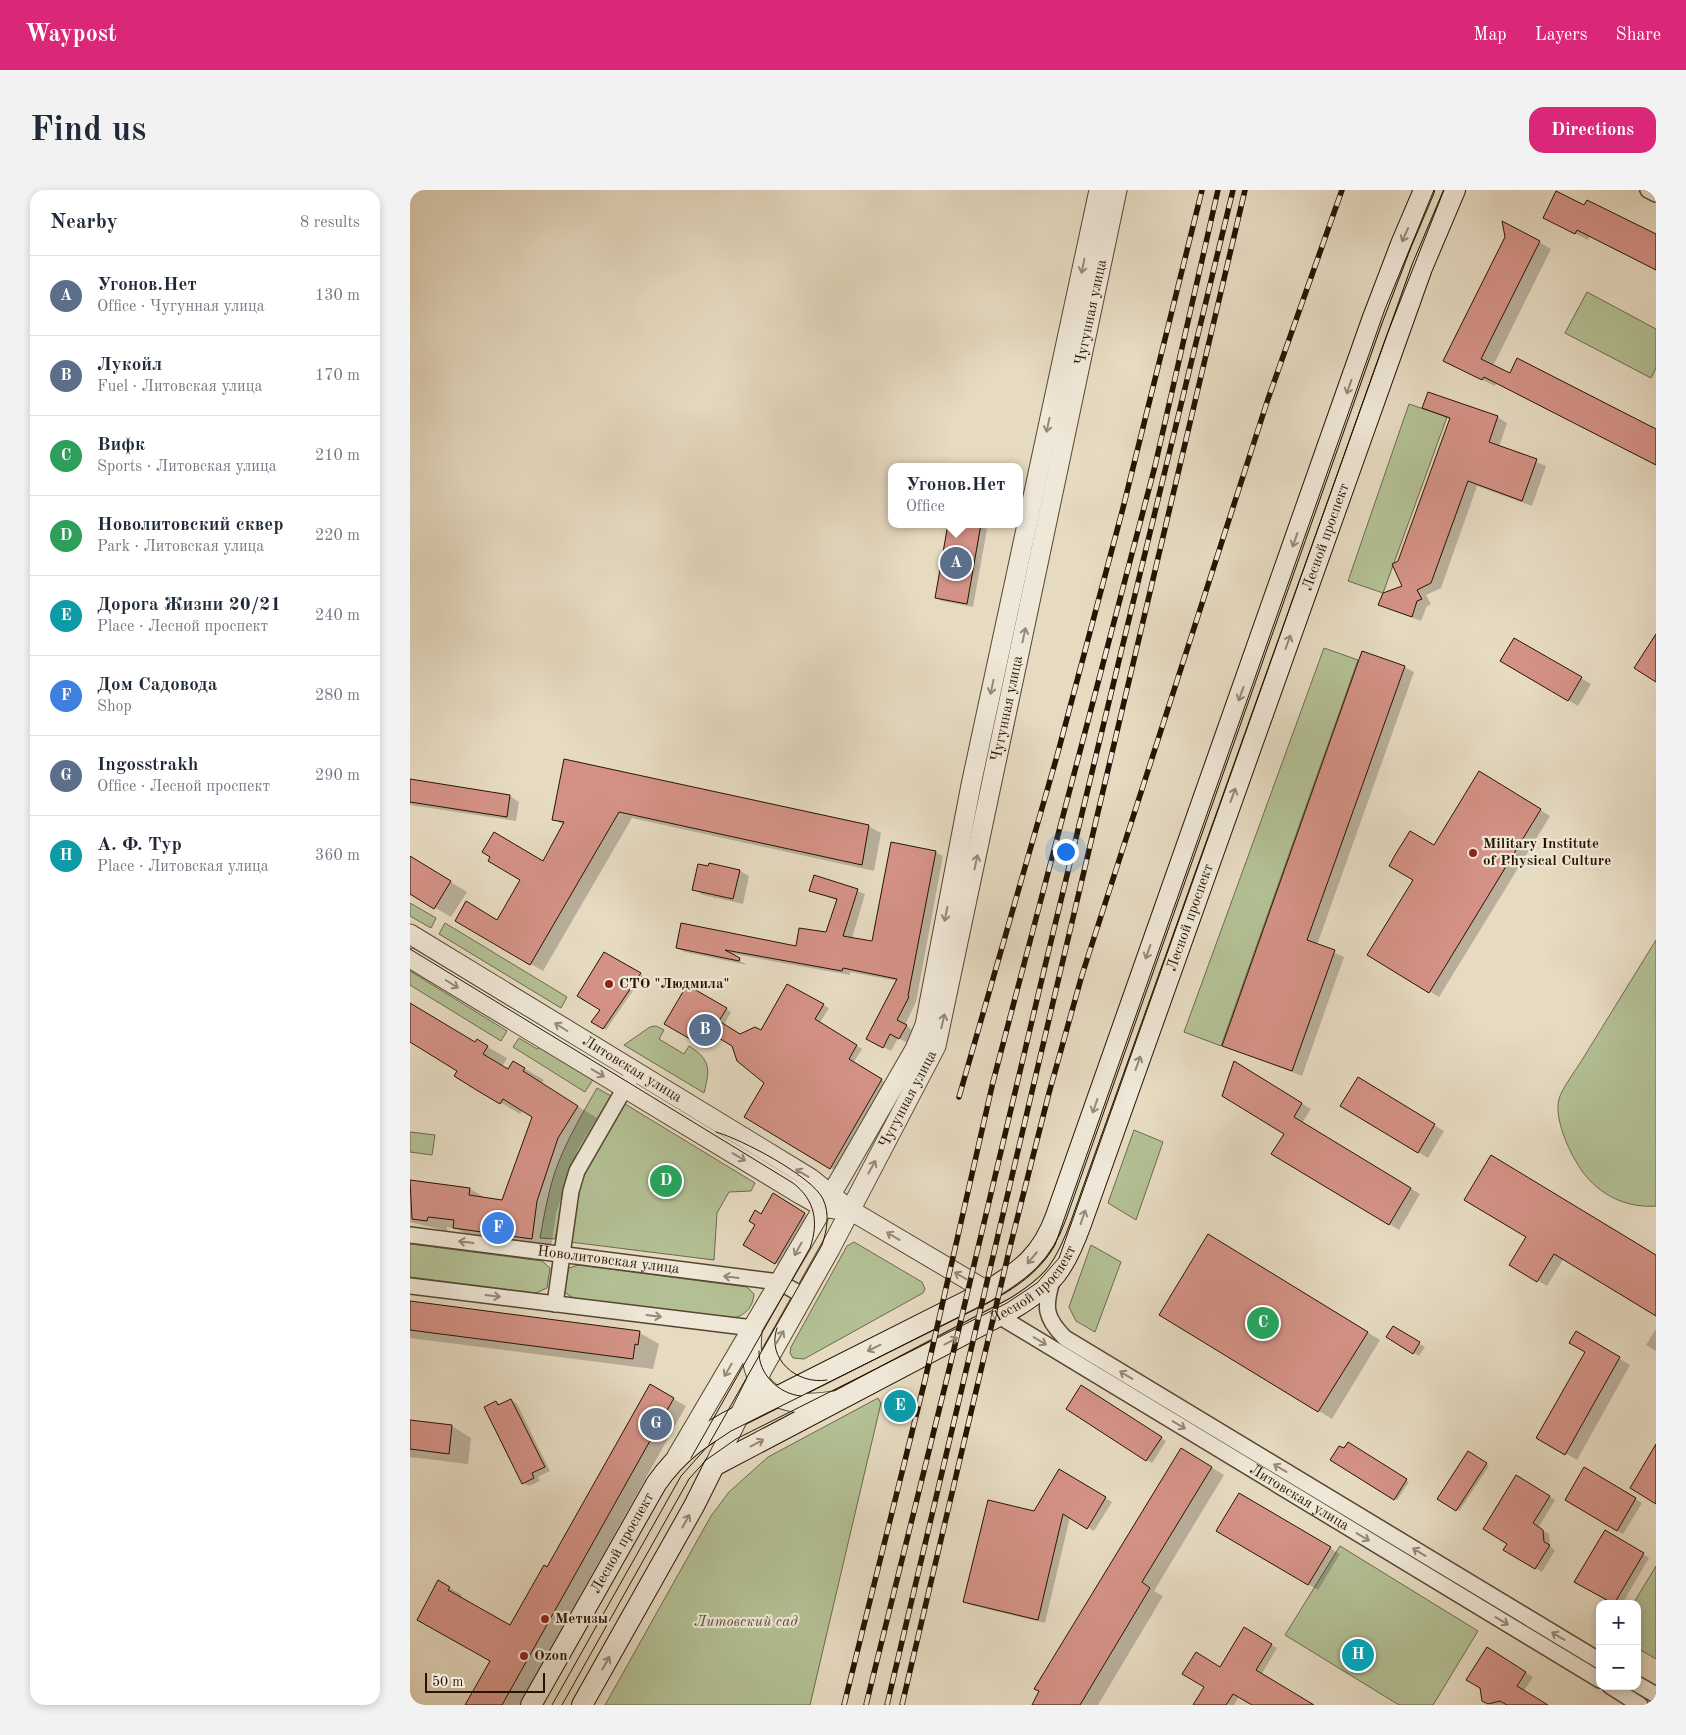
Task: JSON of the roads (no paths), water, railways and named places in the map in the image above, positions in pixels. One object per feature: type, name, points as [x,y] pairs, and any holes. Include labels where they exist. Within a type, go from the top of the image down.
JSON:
[{"type":"main road","name":"Лесной проспект","points":[[531,1705],[656,1484],[673,1461],[704,1435],[774,1397],[987,1291],[1027,1264],[1051,1230],[1375,312],[1424,190]]},
{"type":"main road","name":"Лесной проспект","points":[[714,1466],[1037,1294],[1052,1281],[1062,1267],[1075,1240],[1422,268],[1455,190]]},
{"type":"main road","points":[[1196,818],[1222,826]]},
{"type":"main road","points":[[582,1705],[694,1506],[714,1466]]},
{"type":"street","name":"Чугунная улица","points":[[827,1201],[915,1050],[925,1025],[971,784],[1099,190]]},
{"type":"street","name":"Чугунная улица","points":[[850,1210],[932,1057],[939,1037],[1117,190]]},
{"type":"street","points":[[1648,190],[1656,194]]},
{"type":"street","name":"Литовская улица","points":[[410,934],[810,1178],[827,1201]]},
{"type":"street","name":"Литовская улица","points":[[410,958],[625,1088],[827,1201],[850,1210],[987,1291]]},
{"type":"street","points":[[556,1304],[561,1255],[577,1171],[634,1072]]},
{"type":"street","name":"Лесной проспект","points":[[673,1461],[827,1201]]},
{"type":"street","points":[[714,1466],[758,1379],[850,1210]]},
{"type":"street","name":"Новолитовская улица","points":[[410,1235],[780,1282],[804,1296]]},
{"type":"street","name":"Литовская улица","points":[[1052,1281],[1047,1299],[1047,1311],[1055,1328],[1065,1338],[1596,1659]]},
{"type":"street","points":[[410,1286],[753,1328],[750,1352],[762,1387],[774,1397],[805,1404],[834,1402]]},
{"type":"street","name":"Литовская улица","points":[[998,1316],[1596,1678]]},
{"type":"street","points":[[1641,1686],[1656,1695]]},
{"type":"street","points":[[1616,1690],[1640,1705]]},
{"type":"tram line","points":[[552,1705],[681,1476],[707,1447],[731,1431],[988,1303],[1026,1279],[1042,1264],[1055,1245],[1385,309],[1434,190]]},
{"type":"tram line","points":[[562,1705],[689,1479],[706,1460],[736,1439],[1007,1303],[1037,1283],[1059,1258],[1386,337],[1444,190]]},
{"type":"tram line","points":[[410,949],[793,1183],[810,1204],[814,1220],[813,1238],[810,1248],[691,1458]]},
{"type":"tram line","points":[[709,1444],[822,1245],[827,1222],[823,1199],[805,1180],[758,1150],[716,1132]]},
{"type":"tram line","points":[[777,1328],[776,1350],[787,1368],[805,1378],[827,1380]]},
{"type":"tram line","points":[[759,1351],[762,1367],[771,1381],[785,1391],[801,1396]]},
{"type":"railway","points":[[959,1097],[1057,756],[1123,508],[1202,190]]},
{"type":"railway","points":[[844,1705],[925,1380],[993,1082],[1155,466],[1218,190]]},
{"type":"railway","points":[[866,1705],[950,1366],[1233,190]]},
{"type":"railway","points":[[887,1705],[1245,190]]},
{"type":"railway","points":[[902,1705],[1010,1247],[1049,1093],[1082,975],[1268,399],[1342,190]]},
{"type":"place","name":"Угонов.Нет","points":[[956,563]]},
{"type":"place","name":"Military Institute of Physical Culture","points":[[1473,853]]},
{"type":"place","name":"СТО \"Людмила\"","points":[[609,984]]},
{"type":"place","name":"Лукойл","points":[[705,1030]]},
{"type":"place","name":"Новолитовский сквер","points":[[666,1181]]},
{"type":"place","name":"Дом Садовода","points":[[498,1228]]},
{"type":"place","name":"Вифк","points":[[1263,1323]]},
{"type":"place","name":"Дорога Жизни 20/21","points":[[900,1406]]},
{"type":"place","name":"Ingosstrakh","points":[[656,1424]]},
{"type":"place","name":"Метизы","points":[[545,1619]]},
{"type":"place","name":"А. Ф. Тур","points":[[1358,1655]]},
{"type":"place","name":"Ozon","points":[[524,1656]]},
{"type":"park label","name":"Литовский сад","points":[[746,1622]]}]
